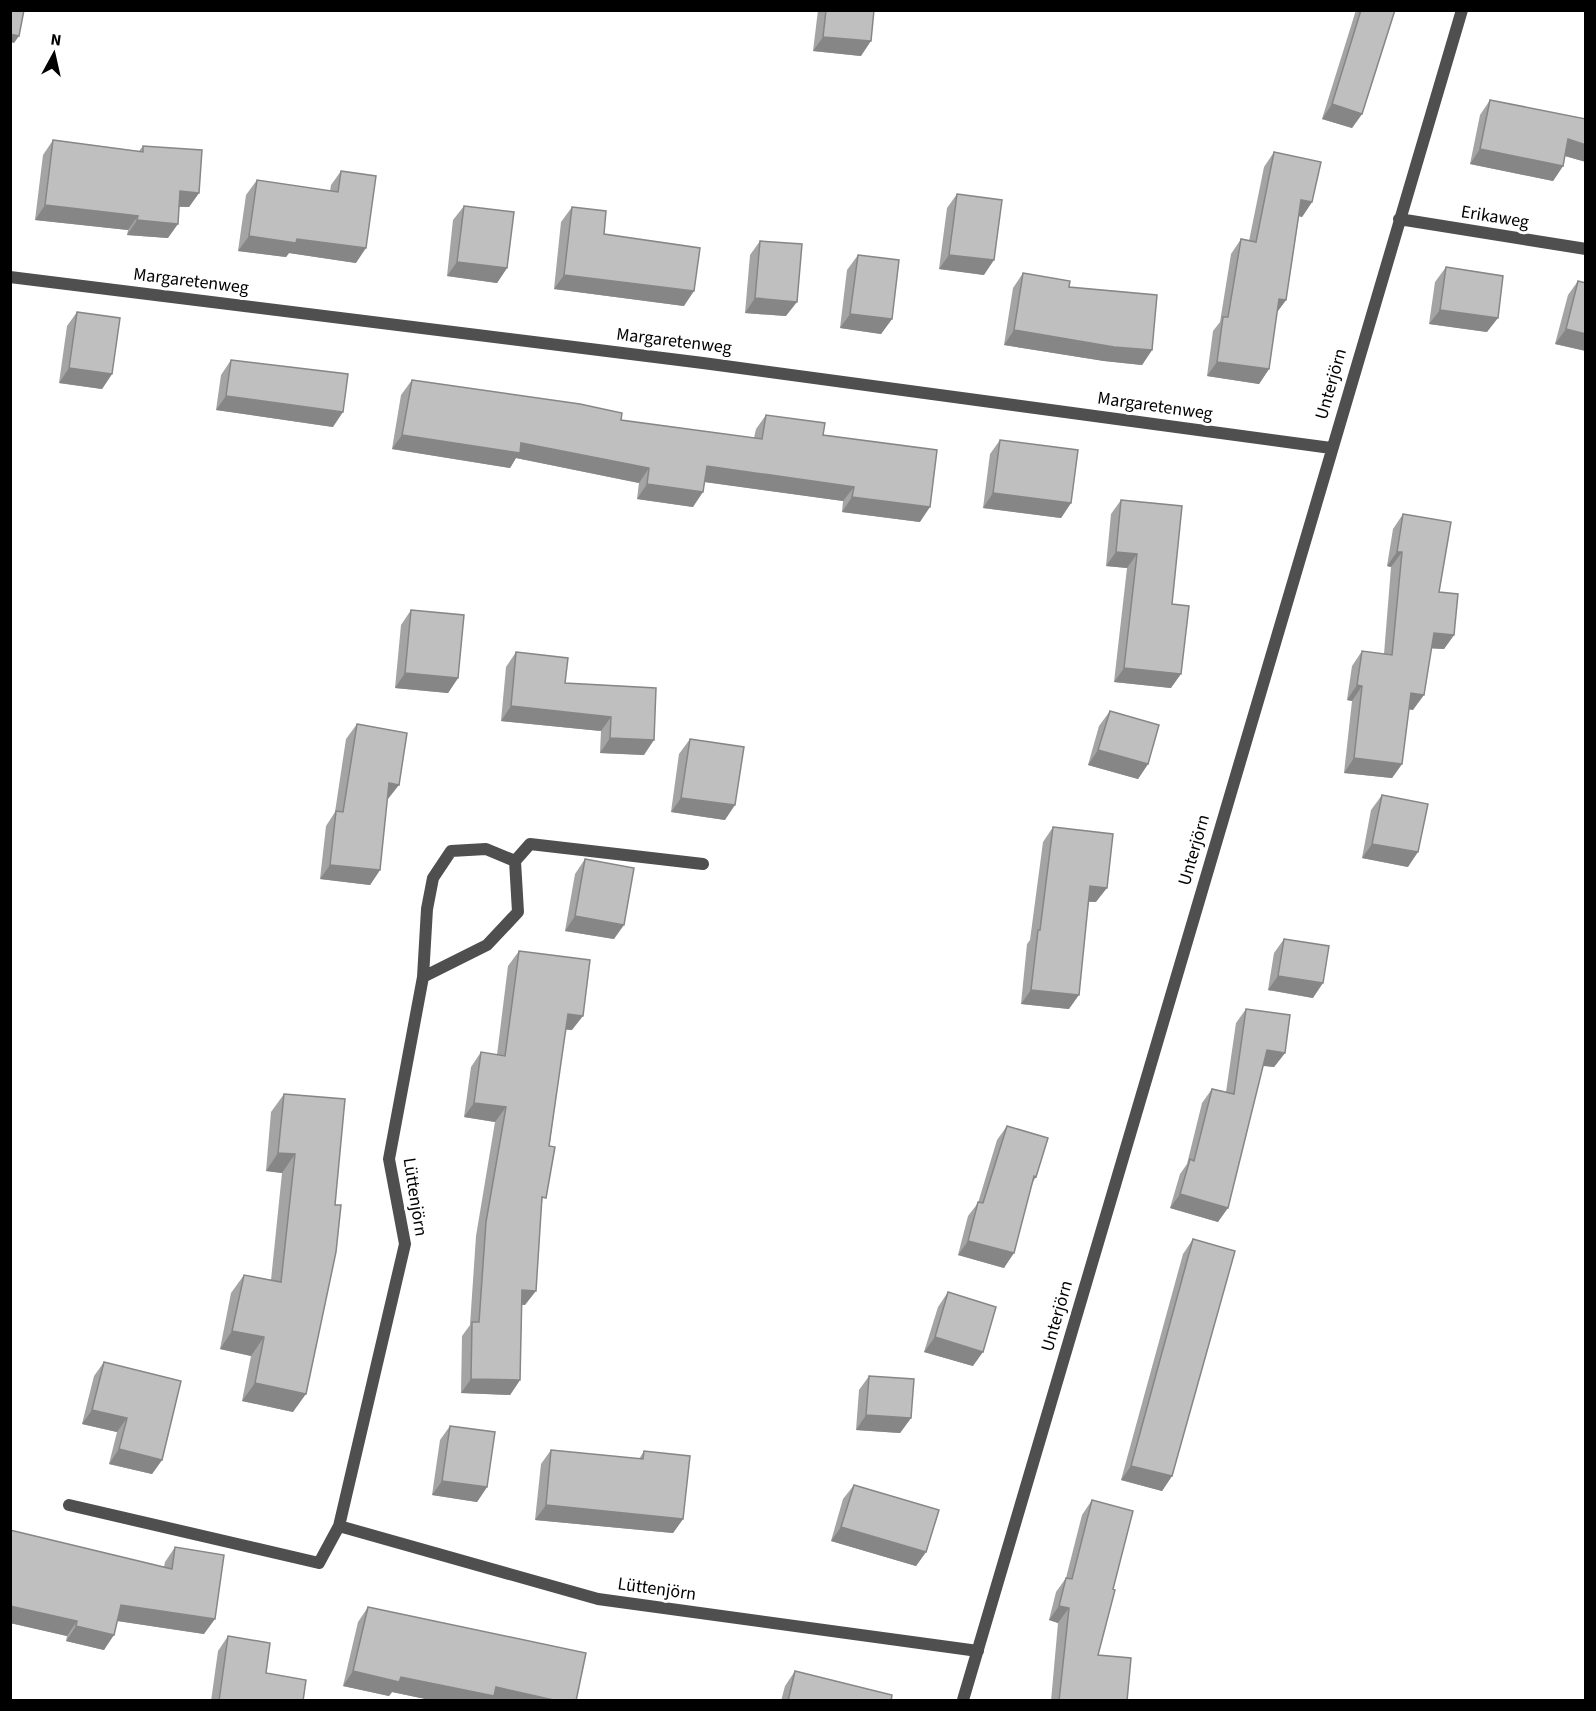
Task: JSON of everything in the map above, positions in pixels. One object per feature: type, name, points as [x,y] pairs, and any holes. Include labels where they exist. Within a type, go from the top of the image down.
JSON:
[{"type":"street","name":"Unterjörn","points":[[963,1701],[1462,10]]},
{"type":"street","name":"Erikaweg","points":[[1399,219],[1586,249]]},
{"type":"street","name":"Margaretenweg","points":[[10,277],[715,365],[1331,448]]},
{"type":"street","points":[[423,977],[487,945],[518,912],[515,861],[530,844],[703,864]]},
{"type":"street","name":"Lüttenjörn","points":[[69,1505],[319,1563],[339,1526],[405,1244],[389,1159],[423,977],[427,909],[433,878],[451,851],[486,849],[515,861]]},
{"type":"street","name":"Lüttenjörn","points":[[339,1526],[598,1599],[978,1651]]},
{"type":"building","points":[[10,10],[24,10],[19,36],[10,34]]},
{"type":"building","points":[[826,10],[874,10],[871,41],[823,37]]},
{"type":"building","points":[[1361,10],[1395,10],[1362,114],[1332,104]]},
{"type":"building","points":[[1490,100],[1586,119],[1586,145],[1568,139],[1563,166],[1480,149]]},
{"type":"building","points":[[53,140],[143,152],[143,146],[202,150],[199,193],[180,191],[178,224],[137,220],[138,216],[45,205]]},
{"type":"building","points":[[1274,152],[1321,162],[1312,202],[1301,200],[1286,300],[1279,299],[1269,369],[1217,362],[1223,317],[1228,317],[1241,239],[1256,242]]},
{"type":"building","points":[[341,171],[376,176],[366,248],[297,239],[296,243],[249,236],[257,180],[338,192]]},
{"type":"building","points":[[957,194],[1002,200],[994,260],[949,255]]},
{"type":"building","points":[[464,206],[514,212],[507,268],[457,262]]},
{"type":"building","points":[[572,207],[606,211],[604,234],[700,248],[694,291],[564,275]]},
{"type":"building","points":[[760,241],[802,244],[797,302],[755,298]]},
{"type":"building","points":[[858,255],[899,260],[892,319],[850,314]]},
{"type":"building","points":[[1446,267],[1503,276],[1498,318],[1440,310]]},
{"type":"building","points":[[1023,273],[1070,281],[1069,287],[1157,295],[1152,350],[1114,347],[1014,330]]},
{"type":"building","points":[[1578,281],[1586,283],[1586,334],[1566,329]]},
{"type":"building","points":[[77,312],[120,318],[112,374],[69,368]]},
{"type":"building","points":[[231,360],[348,374],[343,412],[226,396]]},
{"type":"building","points":[[412,380],[580,404],[622,413],[621,420],[762,439],[766,415],[825,423],[823,435],[937,450],[930,507],[852,497],[854,487],[707,466],[703,492],[647,484],[649,468],[521,443],[520,453],[402,435]]},
{"type":"building","points":[[1000,440],[1078,450],[1071,503],[993,493]]},
{"type":"building","points":[[1121,500],[1182,506],[1172,604],[1189,606],[1181,674],[1124,668],[1137,554],[1116,552]]},
{"type":"building","points":[[1403,514],[1451,522],[1439,592],[1458,594],[1454,635],[1434,633],[1424,695],[1411,693],[1402,764],[1354,758],[1362,686],[1357,685],[1362,651],[1392,655],[1402,552],[1397,552]]},
{"type":"building","points":[[411,610],[464,615],[458,678],[405,673]]},
{"type":"building","points":[[516,652],[568,658],[565,683],[656,688],[654,740],[610,738],[611,717],[511,706]]},
{"type":"building","points":[[1110,711],[1159,725],[1148,764],[1098,750]]},
{"type":"building","points":[[357,724],[407,733],[399,785],[389,783],[380,870],[330,865],[336,811],[343,812]]},
{"type":"building","points":[[690,739],[744,747],[735,805],[681,798]]},
{"type":"building","points":[[1382,795],[1428,804],[1418,852],[1372,844]]},
{"type":"building","points":[[1053,827],[1113,834],[1107,888],[1090,886],[1079,995],[1031,990]]},
{"type":"building","points":[[585,859],[634,868],[624,925],[575,916]]},
{"type":"building","points":[[1284,939],[1329,946],[1323,983],[1278,976]]},
{"type":"building","points":[[519,951],[590,960],[583,1016],[568,1014],[549,1146],[555,1147],[546,1198],[542,1197],[536,1291],[522,1290],[520,1380],[471,1379],[472,1322],[479,1322],[486,1222],[506,1107],[474,1103],[481,1052],[505,1056]]},
{"type":"building","points":[[1246,1009],[1290,1015],[1285,1053],[1267,1050],[1228,1208],[1180,1194],[1190,1159],[1194,1161],[1212,1089],[1234,1094]]},
{"type":"building","points":[[284,1094],[345,1099],[335,1205],[341,1205],[336,1252],[306,1394],[255,1383],[264,1337],[232,1331],[244,1275],[281,1282],[295,1154],[278,1153]]},
{"type":"building","points":[[1007,1126],[1048,1138],[1036,1177],[1034,1176],[1014,1253],[968,1241],[978,1202],[983,1203]]},
{"type":"building","points":[[1193,1239],[1235,1251],[1172,1476],[1131,1466]]},
{"type":"building","points":[[948,1292],[996,1307],[983,1352],[935,1337]]},
{"type":"building","points":[[104,1362],[181,1381],[162,1460],[119,1449],[127,1418],[92,1410]]},
{"type":"building","points":[[869,1376],[914,1379],[911,1418],[866,1415]]},
{"type":"building","points":[[450,1426],[495,1432],[487,1487],[442,1481]]},
{"type":"building","points":[[551,1450],[643,1459],[644,1451],[690,1456],[683,1519],[546,1505]]},
{"type":"building","points":[[854,1485],[939,1510],[926,1552],[841,1527]]},
{"type":"building","points":[[1092,1500],[1133,1511],[1098,1655],[1131,1658],[1127,1701],[1059,1701],[1069,1608],[1059,1606],[1066,1578],[1072,1579]]},
{"type":"building","points":[[10,1530],[172,1569],[175,1547],[224,1555],[215,1619],[121,1605],[114,1635],[76,1626],[77,1621],[10,1606]]},
{"type":"building","points":[[368,1607],[586,1653],[576,1701],[558,1701],[496,1687],[494,1696],[401,1677],[399,1682],[353,1671]]},
{"type":"building","points":[[228,1636],[270,1643],[266,1673],[306,1680],[303,1701],[219,1701]]},
{"type":"building","points":[[795,1671],[892,1695],[891,1701],[788,1701]]}]
